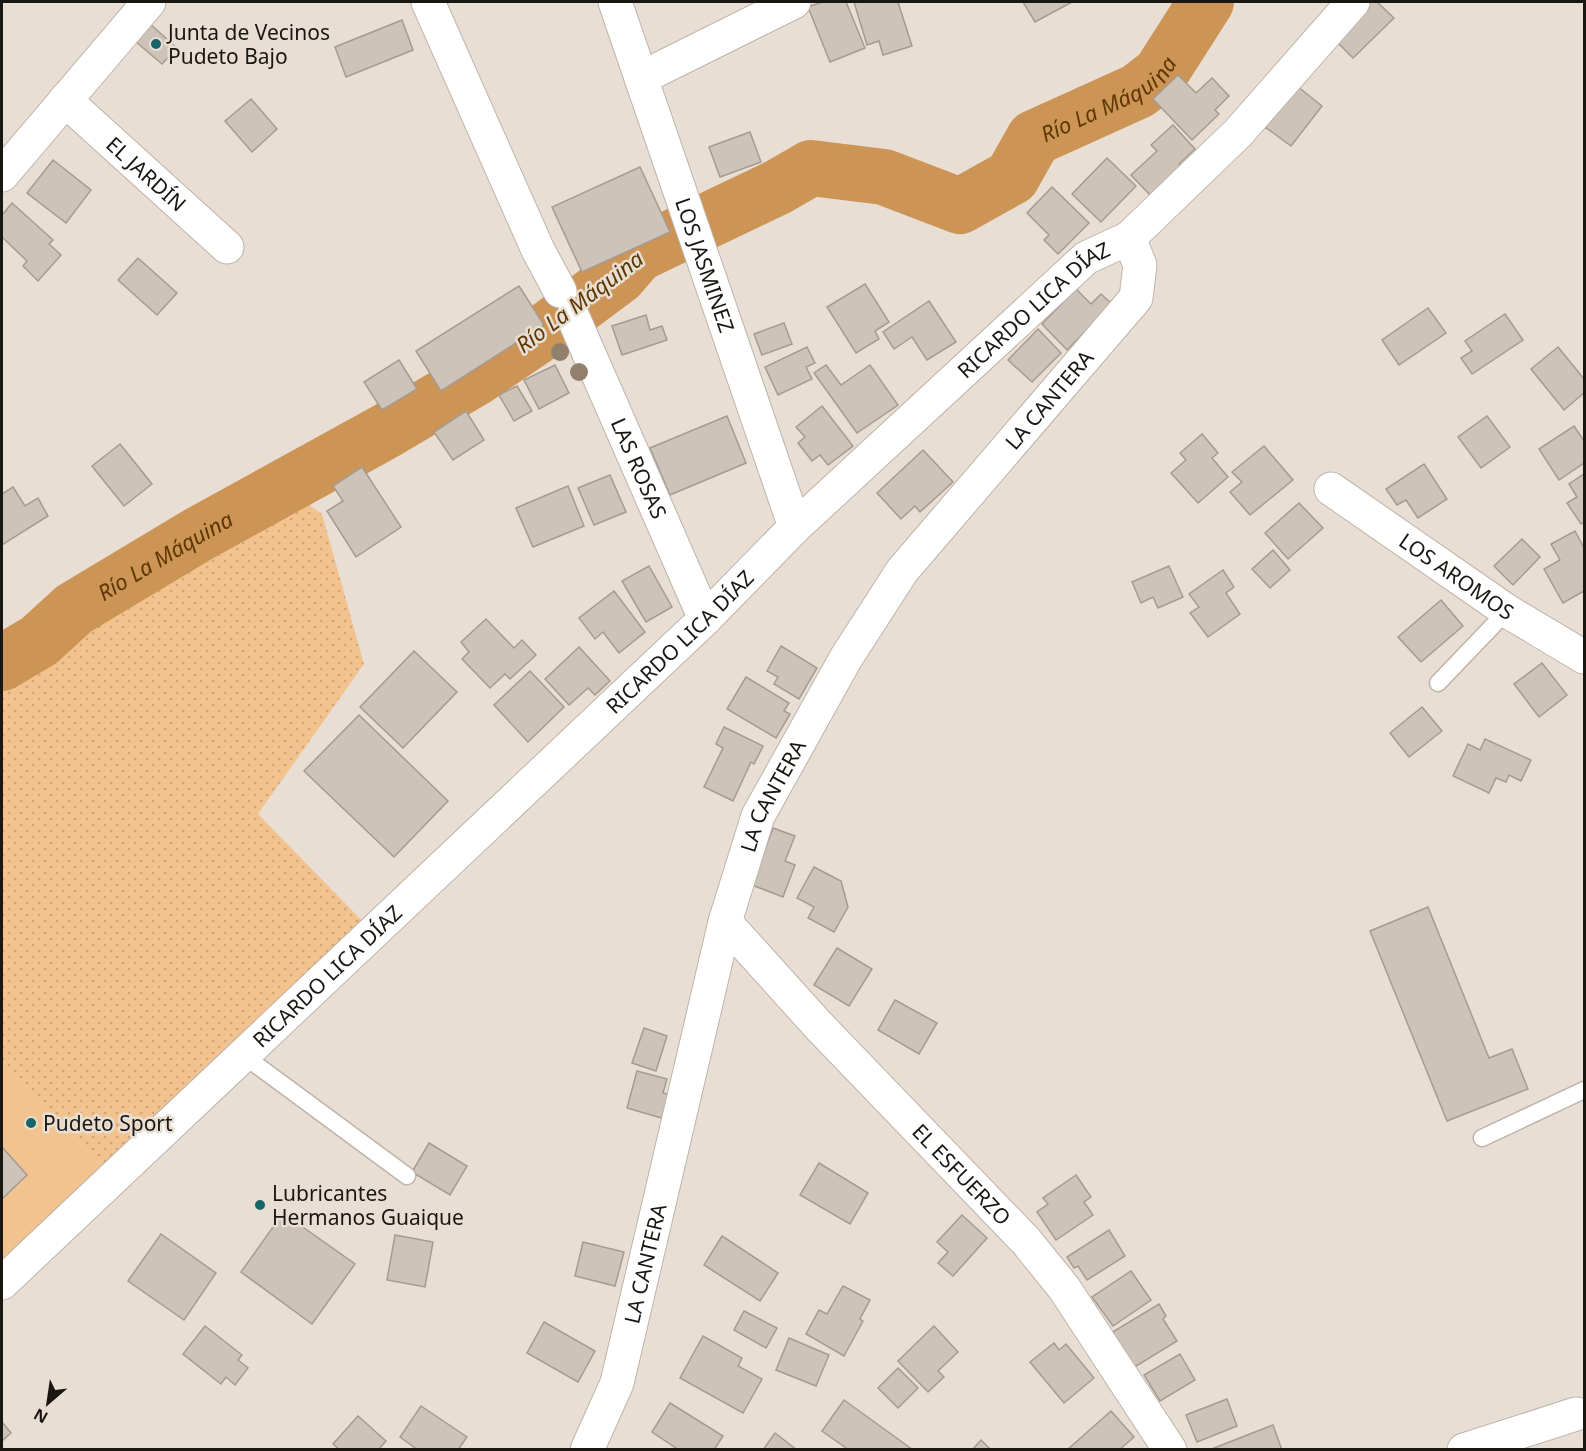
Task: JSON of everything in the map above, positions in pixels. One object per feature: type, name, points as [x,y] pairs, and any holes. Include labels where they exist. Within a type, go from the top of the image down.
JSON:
[{"type":"street","points":[[2,175],[149,2]]},
{"type":"street","name":"LAS ROSAS","points":[[428,2],[538,250],[566,304],[705,619]]},
{"type":"street","name":"LOS JASMINEZ","points":[[615,2],[795,527]]},
{"type":"street","points":[[641,78],[794,2]]},
{"type":"street","name":"RICARDO LICA DÍAZ","points":[[2,1283],[705,619],[795,527],[1086,258],[1129,238],[1238,133],[1353,2]]},
{"type":"street","name":"EL JARDÍN","points":[[65,100],[227,247]]},
{"type":"street","name":"LA CANTERA","points":[[587,1449],[617,1383],[725,922],[758,816],[846,658],[902,571],[1136,298],[1140,265],[1129,238]]},
{"type":"street","name":"LOS AROMOS","points":[[1331,489],[1507,611],[1584,657]]},
{"type":"street","name":"EL ESFUERZO","points":[[725,922],[818,1026],[1026,1241],[1064,1288],[1170,1449]]},
{"type":"street","points":[[1464,1449],[1576,1414]]},
{"type":"lane","points":[[1438,683],[1507,611]]},
{"type":"lane","points":[[243,1055],[408,1176]]},
{"type":"lane","points":[[1482,1138],[1584,1090]]},
{"type":"shaded area","points":[[264,473],[322,514],[364,664],[258,814],[376,935],[119,1185],[2,1062],[2,635]]},
{"type":"shaded area","name":"Pudeto Sport","points":[[2,1062],[119,1185],[2,1293]]},
{"type":"building","points":[[822,2],[846,2],[865,48],[830,62],[808,7]]},
{"type":"building","points":[[854,2],[898,2],[912,46],[883,55],[879,41],[867,45]]},
{"type":"building","points":[[1023,2],[1072,2],[1035,22]]},
{"type":"building","points":[[1367,2],[1377,2],[1394,18],[1353,58],[1332,37]]},
{"type":"building","points":[[402,20],[413,50],[346,77],[335,47]]},
{"type":"building","name":"Junta de Vecinos Pudeto Bajo","points":[[150,24],[177,48],[162,64],[135,41]]},
{"type":"building","points":[[1178,75],[1196,93],[1212,78],[1229,96],[1215,110],[1219,114],[1192,140],[1153,99]]},
{"type":"building","points":[[1297,86],[1322,106],[1291,146],[1265,127]]},
{"type":"building","points":[[251,99],[277,129],[252,152],[225,121]]},
{"type":"building","points":[[1173,125],[1195,149],[1179,164],[1186,171],[1150,195],[1131,175],[1157,151],[1151,145]]},
{"type":"building","points":[[750,132],[761,162],[720,177],[709,147]]},
{"type":"building","points":[[1107,158],[1136,186],[1101,222],[1072,194]]},
{"type":"building","points":[[53,160],[91,190],[66,223],[27,193]]},
{"type":"building","points":[[640,167],[670,232],[582,272],[552,207]]},
{"type":"building","points":[[1052,187],[1089,223],[1058,254],[1044,240],[1049,235],[1027,213]]},
{"type":"building","points":[[12,203],[53,240],[49,244],[61,255],[38,281],[23,266],[27,261],[2,237],[2,215]]},
{"type":"building","points":[[138,258],[177,293],[157,315],[118,280]]},
{"type":"building","points":[[865,284],[889,322],[875,331],[879,339],[856,353],[827,307]]},
{"type":"building","points":[[519,286],[544,325],[441,391],[416,351]]},
{"type":"building","points":[[1076,289],[1091,304],[1101,294],[1112,304],[1067,350],[1042,324]]},
{"type":"building","points":[[929,301],[956,342],[927,360],[912,337],[894,349],[883,332]]},
{"type":"building","points":[[1428,308],[1446,333],[1399,365],[1382,340]]},
{"type":"building","points":[[1505,314],[1523,340],[1472,374],[1461,358],[1472,351],[1465,341]]},
{"type":"building","points":[[646,315],[650,330],[662,326],[667,340],[622,355],[612,326]]},
{"type":"building","points":[[784,323],[792,344],[762,355],[754,334]]},
{"type":"building","points":[[1038,329],[1061,353],[1032,382],[1008,360]]},
{"type":"building","points":[[807,347],[815,363],[806,367],[812,379],[778,395],[765,367]]},
{"type":"building","points":[[1558,347],[1584,379],[1584,393],[1564,410],[1531,369]]},
{"type":"building","points":[[399,360],[417,389],[382,410],[364,382]]},
{"type":"building","points":[[555,365],[569,393],[539,409],[524,380]]},
{"type":"building","points":[[826,365],[841,385],[870,365],[898,405],[857,433],[814,373]]},
{"type":"building","points":[[517,386],[532,411],[514,421],[499,395]]},
{"type":"building","points":[[822,406],[853,446],[828,465],[820,455],[812,461],[798,443],[805,437],[796,427]]},
{"type":"building","points":[[466,411],[484,440],[453,460],[434,432]]},
{"type":"building","points":[[727,416],[746,463],[670,495],[650,448]]},
{"type":"building","points":[[1487,416],[1510,447],[1481,468],[1458,437]]},
{"type":"building","points":[[1574,426],[1584,441],[1584,463],[1559,480],[1539,449]]},
{"type":"building","points":[[1202,434],[1218,453],[1212,458],[1228,477],[1198,503],[1171,473],[1186,460],[1180,453]]},
{"type":"building","points":[[120,444],[152,484],[124,506],[92,466]]},
{"type":"building","points":[[1264,446],[1293,480],[1250,515],[1230,492],[1242,482],[1232,472]]},
{"type":"building","points":[[923,450],[953,482],[920,512],[915,506],[901,519],[877,493]]},
{"type":"building","points":[[1424,464],[1447,499],[1418,518],[1406,500],[1397,505],[1386,489]]},
{"type":"building","points":[[362,467],[401,527],[356,557],[327,511],[343,501],[333,486]]},
{"type":"building","points":[[1584,474],[1584,522],[1581,524],[1567,503],[1577,497],[1569,484]]},
{"type":"building","points":[[610,475],[626,512],[594,525],[578,488]]},
{"type":"building","points":[[568,486],[584,526],[533,547],[516,508]]},
{"type":"building","points":[[13,487],[25,506],[38,498],[48,516],[2,545],[2,494]]},
{"type":"building","points":[[1299,503],[1323,528],[1288,559],[1265,533]]},
{"type":"building","points":[[1575,531],[1584,548],[1584,591],[1563,603],[1544,569],[1560,560],[1551,544]]},
{"type":"building","points":[[1522,539],[1540,557],[1513,585],[1494,566]]},
{"type":"building","points":[[1273,550],[1290,570],[1270,588],[1252,569]]},
{"type":"building","points":[[649,566],[672,607],[646,622],[622,581]]},
{"type":"building","points":[[1169,566],[1183,597],[1158,608],[1153,597],[1141,603],[1132,582]]},
{"type":"building","points":[[1223,570],[1234,587],[1226,593],[1240,614],[1208,637],[1190,613],[1199,607],[1189,594]]},
{"type":"building","points":[[614,591],[645,632],[619,653],[603,632],[595,639],[579,618]]},
{"type":"building","points":[[1441,600],[1463,626],[1421,662],[1398,637]]},
{"type":"building","points":[[486,619],[514,648],[522,640],[536,655],[510,679],[505,674],[490,688],[462,659],[469,652],[461,642]]},
{"type":"building","points":[[781,646],[817,668],[799,699],[774,684],[778,677],[767,671]]},
{"type":"building","points":[[579,647],[610,681],[595,695],[588,688],[569,705],[545,679]]},
{"type":"building","points":[[414,651],[457,692],[403,748],[360,707]]},
{"type":"building","points":[[1542,663],[1567,695],[1539,717],[1514,684]]},
{"type":"building","points":[[530,671],[564,707],[528,742],[494,705]]},
{"type":"building","points":[[746,677],[789,703],[784,711],[790,714],[776,738],[727,709]]},
{"type":"building","points":[[1422,707],[1442,731],[1409,757],[1390,733]]},
{"type":"building","points":[[359,715],[448,801],[394,857],[304,771]]},
{"type":"building","points":[[724,727],[763,746],[754,764],[751,762],[733,801],[704,787],[723,748],[716,744]]},
{"type":"building","points":[[1485,739],[1531,760],[1521,781],[1509,775],[1506,782],[1496,778],[1489,793],[1453,776],[1468,744],[1480,750]]},
{"type":"building","points":[[773,828],[795,836],[785,861],[795,865],[783,897],[752,885]]},
{"type":"building","points":[[814,867],[841,881],[848,907],[834,932],[808,918],[814,907],[797,898]]},
{"type":"building","points":[[1428,907],[1489,1058],[1512,1049],[1528,1089],[1447,1121],[1370,931]]},
{"type":"building","points":[[837,948],[872,969],[849,1006],[814,985]]},
{"type":"building","points":[[895,1000],[937,1023],[919,1054],[878,1030]]},
{"type":"building","points":[[644,1028],[667,1036],[656,1071],[632,1063]]},
{"type":"building","points":[[637,1071],[667,1079],[663,1093],[671,1095],[665,1119],[627,1108]]},
{"type":"building","points":[[429,1143],[467,1166],[450,1195],[412,1172]]},
{"type":"building","points":[[2,1147],[27,1175],[2,1199]]},
{"type":"building","points":[[819,1163],[868,1193],[850,1224],[800,1195]]},
{"type":"building","points":[[1076,1175],[1091,1197],[1084,1202],[1093,1215],[1056,1240],[1037,1212],[1048,1204],[1043,1198]]},
{"type":"building","points":[[283,1213],[355,1264],[312,1324],[241,1272]]},
{"type":"building","points":[[962,1215],[987,1238],[953,1276],[938,1263],[948,1252],[937,1242]]},
{"type":"building","points":[[1109,1230],[1125,1256],[1087,1280],[1078,1266],[1074,1268],[1067,1257]]},
{"type":"building","points":[[161,1234],[216,1273],[184,1320],[128,1281]]},
{"type":"building","points":[[395,1235],[433,1242],[425,1287],[387,1280]]},
{"type":"building","points":[[722,1236],[778,1273],[760,1301],[704,1265]]},
{"type":"building","points":[[583,1242],[624,1252],[615,1286],[575,1276]]},
{"type":"building","points":[[1131,1271],[1151,1300],[1113,1326],[1092,1297]]},
{"type":"building","points":[[843,1286],[870,1300],[860,1319],[863,1321],[844,1356],[806,1334],[819,1310],[827,1314]]},
{"type":"building","points":[[1159,1304],[1166,1316],[1163,1319],[1177,1341],[1133,1368],[1111,1333]]},
{"type":"building","points":[[744,1311],[777,1328],[766,1348],[734,1330]]},
{"type":"building","points":[[544,1322],[595,1351],[578,1382],[527,1353]]},
{"type":"building","points":[[205,1326],[242,1355],[238,1360],[248,1368],[235,1385],[226,1377],[221,1384],[183,1354]]},
{"type":"building","points":[[934,1326],[958,1352],[938,1371],[944,1377],[928,1392],[898,1361]]},
{"type":"building","points":[[703,1336],[742,1358],[738,1366],[762,1379],[743,1413],[680,1378]]},
{"type":"building","points":[[789,1338],[829,1355],[816,1386],[776,1370]]},
{"type":"building","points":[[1054,1343],[1059,1350],[1066,1344],[1094,1378],[1064,1403],[1030,1362]]},
{"type":"building","points":[[1180,1354],[1195,1380],[1160,1401],[1144,1375]]},
{"type":"building","points":[[898,1368],[918,1388],[898,1408],[878,1388]]},
{"type":"building","points":[[1227,1399],[1237,1426],[1197,1442],[1186,1415]]},
{"type":"building","points":[[844,1400],[913,1450],[849,1450],[822,1431]]},
{"type":"building","points":[[670,1403],[723,1436],[714,1450],[679,1450],[652,1432]]},
{"type":"building","points":[[421,1406],[467,1437],[458,1450],[418,1450],[400,1437]]},
{"type":"building","points":[[1111,1411],[1134,1437],[1119,1450],[1067,1450]]},
{"type":"building","points":[[358,1416],[386,1441],[378,1450],[340,1450],[333,1444]]},
{"type":"building","points":[[2,1422],[11,1433],[2,1441]]},
{"type":"building","points":[[1273,1425],[1282,1450],[1209,1450]]},
{"type":"building","points":[[775,1433],[797,1450],[763,1450]]},
{"type":"building","points":[[981,1440],[991,1450],[972,1450]]},
{"type":"waterway","name":"Río La Máquina","points":[[2,663],[39,641],[74,609],[199,534],[386,431],[474,379],[552,326],[619,276],[638,254],[778,187],[811,168],[884,177],[960,206],[1012,177],[1034,138],[1138,91],[1160,74],[1206,2]]},
{"type":"place","name":"Junta de Vecinos Pudeto Bajo","points":[[156,44]]},
{"type":"place","name":"Pudeto Sport","points":[[31,1123]]},
{"type":"place","name":"Lubricantes Hermanos Guaique","points":[[260,1205]]}]
